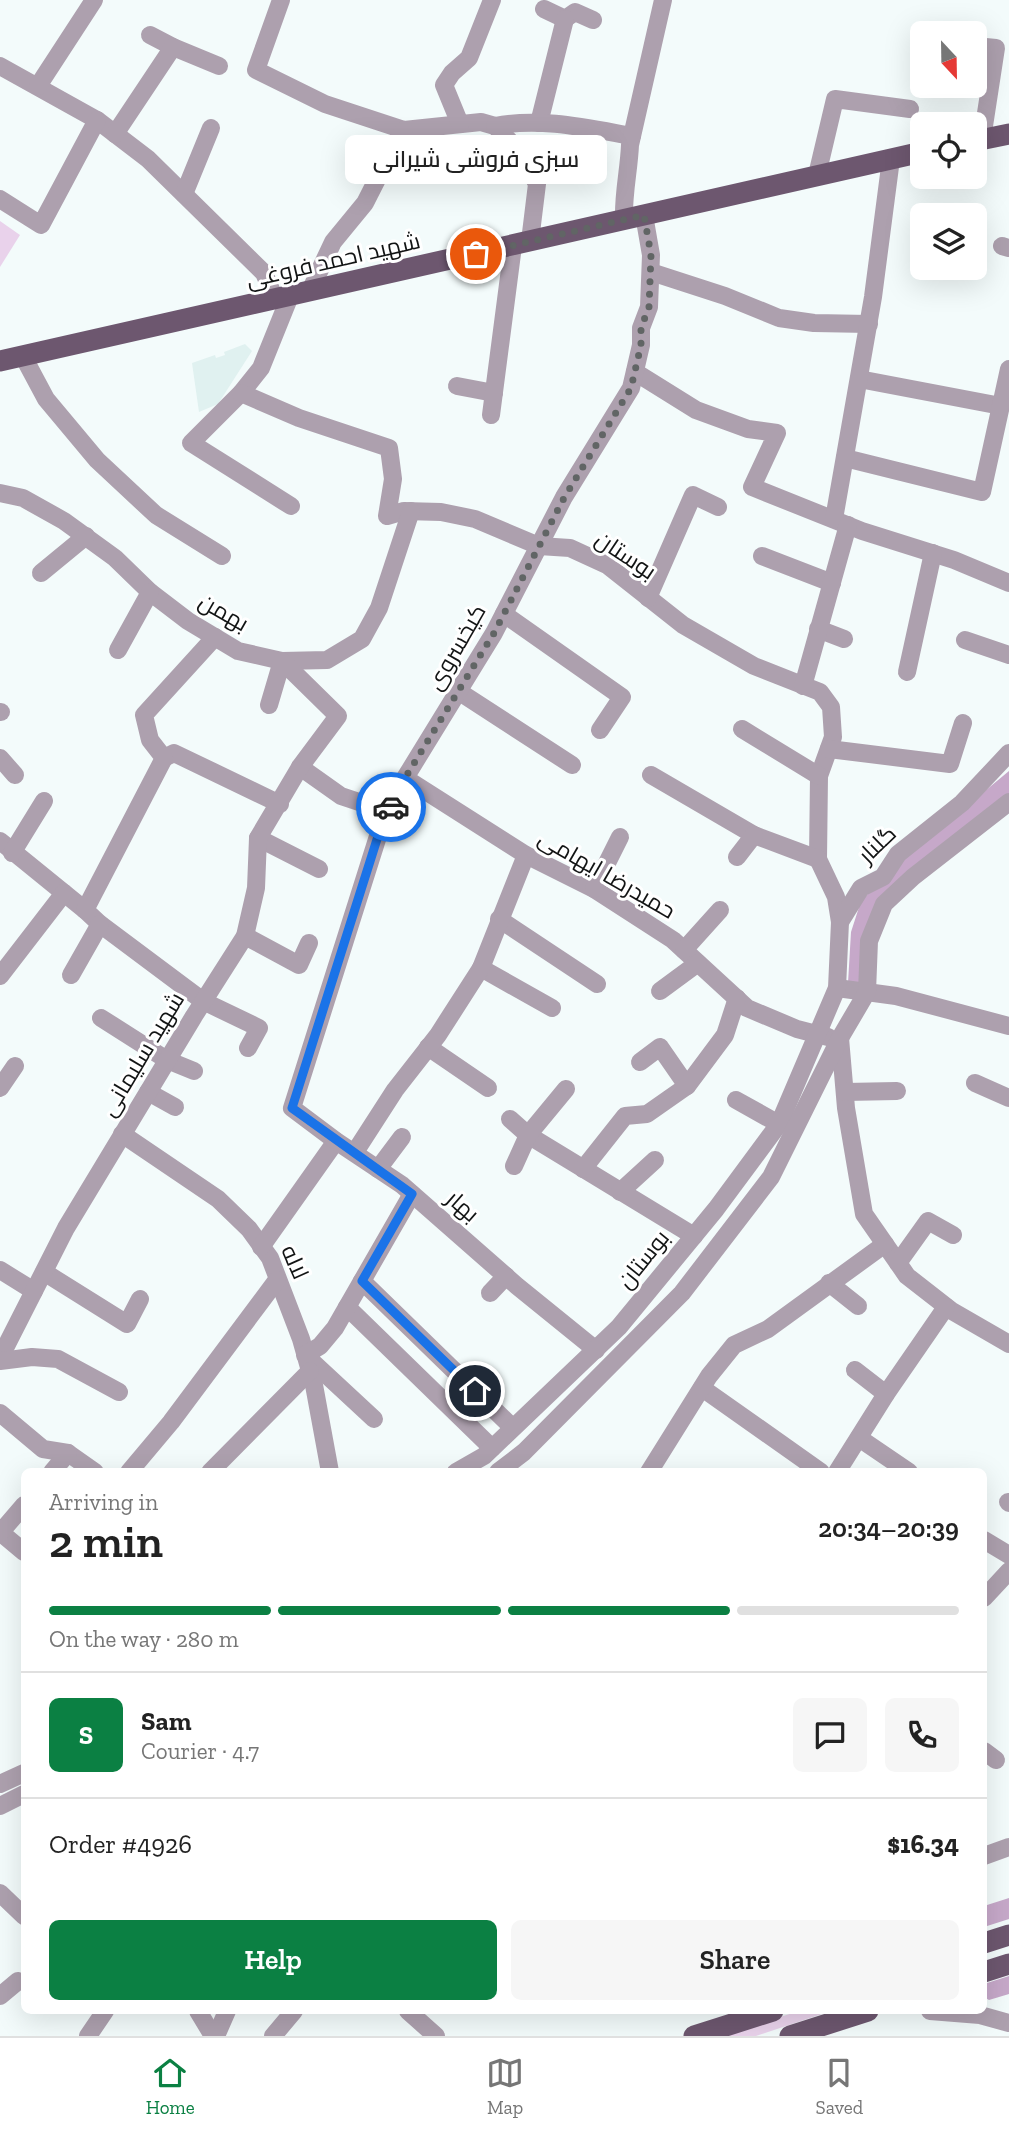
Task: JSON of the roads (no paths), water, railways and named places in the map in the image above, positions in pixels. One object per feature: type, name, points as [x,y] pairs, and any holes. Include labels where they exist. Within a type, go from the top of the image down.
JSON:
[{"type":"main road","name":"شهید احمد فروغی","points":[[0,361],[910,155]]},
{"type":"main road","points":[[987,1942],[1009,1935]]},
{"type":"main road","points":[[987,1971],[1009,1964]]},
{"type":"main road","points":[[694,2036],[728,2018],[754,2014]]},
{"type":"main road","points":[[790,2036],[859,2014]]},
{"type":"street","points":[[37,86],[94,0]]},
{"type":"street","points":[[281,0],[256,70],[325,104],[404,130],[481,122],[495,126],[520,121],[577,126],[632,136]]},
{"type":"street","points":[[460,124],[444,85],[468,58],[492,0]]},
{"type":"street","name":"کیخسروی","points":[[292,1108],[379,833],[388,813],[405,778],[504,614],[564,498],[631,388],[641,345],[641,328],[649,307],[651,255],[623,196],[632,136],[663,0]]},
{"type":"street","points":[[544,9],[565,19]]},
{"type":"street","points":[[539,123],[565,19],[575,12],[593,20]]},
{"type":"street","points":[[150,35],[219,66]]},
{"type":"street","points":[[115,134],[173,47]]},
{"type":"street","points":[[987,47],[996,48],[995,138]]},
{"type":"street","points":[[0,66],[97,121],[148,159],[264,273],[292,296]]},
{"type":"street","points":[[817,175],[835,99],[910,109]]},
{"type":"street","points":[[0,200],[41,226],[97,121]]},
{"type":"street","points":[[491,415],[521,244],[537,184],[520,152],[495,126]]},
{"type":"street","points":[[184,194],[211,128]]},
{"type":"street","points":[[291,506],[191,443],[241,393],[261,368],[292,296],[365,202],[404,130]]},
{"type":"street","points":[[803,686],[832,583],[841,522],[845,458],[869,324],[891,159]]},
{"type":"street","points":[[651,272],[725,296],[779,318],[814,323],[869,324]]},
{"type":"street","points":[[23,356],[46,400],[97,460],[156,515],[222,556]]},
{"type":"street","points":[[845,458],[982,492],[1009,369]]},
{"type":"street","points":[[635,372],[696,410],[748,429],[777,433],[752,487],[1009,583]]},
{"type":"street","points":[[859,379],[1001,406]]},
{"type":"street","points":[[457,386],[494,393]]},
{"type":"street","name":"بوستان","points":[[241,393],[299,418],[389,449],[393,479],[387,516],[411,511],[441,512],[475,519],[539,547],[570,548],[607,565],[683,625],[745,660],[820,692],[831,707],[833,737],[828,750]]},
{"type":"street","name":"بهمن","points":[[0,493],[23,498],[86,536],[116,558],[150,592],[188,621],[238,651],[282,661],[327,660],[362,639],[379,608],[411,511]]},
{"type":"street","points":[[648,598],[693,495],[718,507]]},
{"type":"street","points":[[41,573],[86,536]]},
{"type":"street","points":[[907,671],[933,553]]},
{"type":"street","points":[[762,556],[832,583]]},
{"type":"street","points":[[118,650],[150,592]]},
{"type":"street","points":[[504,614],[622,697],[600,730]]},
{"type":"street","points":[[818,629],[844,639]]},
{"type":"street","points":[[164,758],[150,740],[144,715],[215,637]]},
{"type":"street","points":[[965,640],[1009,655]]},
{"type":"street","points":[[269,705],[282,661],[338,716],[300,767],[258,838],[319,869]]},
{"type":"street","points":[[458,691],[572,765]]},
{"type":"street","points":[[816,1035],[837,988],[839,922],[836,897],[818,859],[819,776],[828,750],[950,764],[963,723]]},
{"type":"street","points":[[742,729],[819,776]]},
{"type":"street","points":[[85,909],[164,758],[174,753],[280,804]]},
{"type":"street","name":"گلنار","points":[[839,922],[861,888],[883,877],[898,854],[962,803],[1009,753]]},
{"type":"street","points":[[0,758],[15,775]]},
{"type":"street","points":[[300,767],[341,796],[388,813]]},
{"type":"street","points":[[651,775],[754,835],[818,859]]},
{"type":"street","name":"حمیدرضا ایهامی","points":[[405,778],[526,855],[594,889],[673,940],[747,1008],[816,1035],[840,1038]]},
{"type":"street","points":[[44,801],[6,847],[100,924],[203,1001],[259,1028],[248,1048]]},
{"type":"street","points":[[503,1468],[524,1452],[682,1293],[771,1177],[840,1038],[867,992],[869,941],[884,904],[913,877],[1009,802]]},
{"type":"street","points":[[737,857],[754,835]]},
{"type":"street","points":[[594,889],[620,837]]},
{"type":"street","name":"شهید سلیمانی","points":[[0,1360],[66,1228],[244,936],[256,888],[258,838]]},
{"type":"street","points":[[355,1152],[481,968],[526,855]]},
{"type":"street","points":[[0,976],[64,893]]},
{"type":"street","points":[[684,950],[720,910]]},
{"type":"street","points":[[499,919],[597,984]]},
{"type":"street","points":[[71,975],[100,924]]},
{"type":"street","points":[[244,936],[299,965],[309,943]]},
{"type":"street","points":[[660,992],[698,963]]},
{"type":"street","points":[[481,968],[552,1008]]},
{"type":"street","points":[[837,988],[896,996],[1009,1026]]},
{"type":"street","points":[[583,1169],[625,1116],[647,1114],[687,1086],[725,1035],[737,998]]},
{"type":"street","points":[[101,1018],[167,1060],[194,1071]]},
{"type":"street","name":"بوستان","points":[[463,1468],[484,1456],[619,1327],[694,1236],[779,1124],[816,1035]]},
{"type":"street","points":[[840,1038],[845,1092],[864,1214],[907,1276],[946,1307],[1009,1344]]},
{"type":"street","points":[[428,1047],[488,1088]]},
{"type":"street","points":[[640,1062],[660,1047],[687,1086]]},
{"type":"street","points":[[0,1088],[15,1066]]},
{"type":"street","points":[[975,1083],[1009,1098]]},
{"type":"street","points":[[514,1166],[528,1135],[566,1089]]},
{"type":"street","points":[[845,1092],[897,1091]]},
{"type":"street","points":[[148,1092],[175,1107]]},
{"type":"street","points":[[736,1100],[779,1124]]},
{"type":"street","name":"بهار","points":[[292,1108],[412,1194],[596,1350]]},
{"type":"street","points":[[510,1118],[528,1135],[694,1236]]},
{"type":"street","name":"لاله","points":[[122,1134],[218,1199],[249,1229],[270,1258],[308,1363],[329,1468]]},
{"type":"street","points":[[378,1169],[402,1136]]},
{"type":"street","points":[[261,1247],[336,1141]]},
{"type":"street","points":[[620,1192],[655,1160]]},
{"type":"street","points":[[214,1468],[308,1363],[335,1328],[412,1194]]},
{"type":"street","points":[[898,1263],[928,1220],[953,1235]]},
{"type":"street","points":[[652,1468],[702,1388],[734,1345],[768,1329],[885,1244]]},
{"type":"street","points":[[0,1270],[34,1291]]},
{"type":"street","points":[[44,1272],[127,1324],[140,1299]]},
{"type":"street","points":[[490,1293],[506,1276]]},
{"type":"street","points":[[132,1468],[171,1422],[277,1280]]},
{"type":"street","points":[[362,1281],[512,1427]]},
{"type":"street","points":[[829,1283],[858,1306]]},
{"type":"street","points":[[347,1307],[492,1448]]},
{"type":"street","points":[[840,1468],[946,1307]]},
{"type":"street","points":[[0,1360],[32,1357],[58,1359],[119,1392]]},
{"type":"street","points":[[308,1363],[374,1419]]},
{"type":"street","points":[[855,1370],[886,1394]]},
{"type":"street","points":[[702,1388],[815,1468]]},
{"type":"street","points":[[0,1413],[43,1449],[68,1453],[89,1468]]},
{"type":"street","points":[[859,1438],[903,1468]]},
{"type":"street","points":[[55,1468],[68,1453]]},
{"type":"street","points":[[21,1508],[0,1533],[21,1550]]},
{"type":"street","points":[[987,1542],[1009,1555]]},
{"type":"street","points":[[987,1594],[1009,1571]]},
{"type":"street","points":[[0,1784],[21,1774]]},
{"type":"street","points":[[0,1806],[21,1799]]},
{"type":"street","points":[[987,1855],[1009,1847]]},
{"type":"street","points":[[0,1893],[21,1913]]},
{"type":"street","points":[[0,1996],[18,1981]]},
{"type":"street","points":[[88,2036],[103,2014]]},
{"type":"street","points":[[200,2014],[214,2036],[225,2014]]},
{"type":"street","points":[[273,2036],[291,2014]]},
{"type":"street","points":[[415,2014],[436,2036]]},
{"type":"street","points":[[982,2014],[1009,2023]]},
{"type":"place","name":"سبزی فروشی شیرانی","points":[[476,254]]}]
